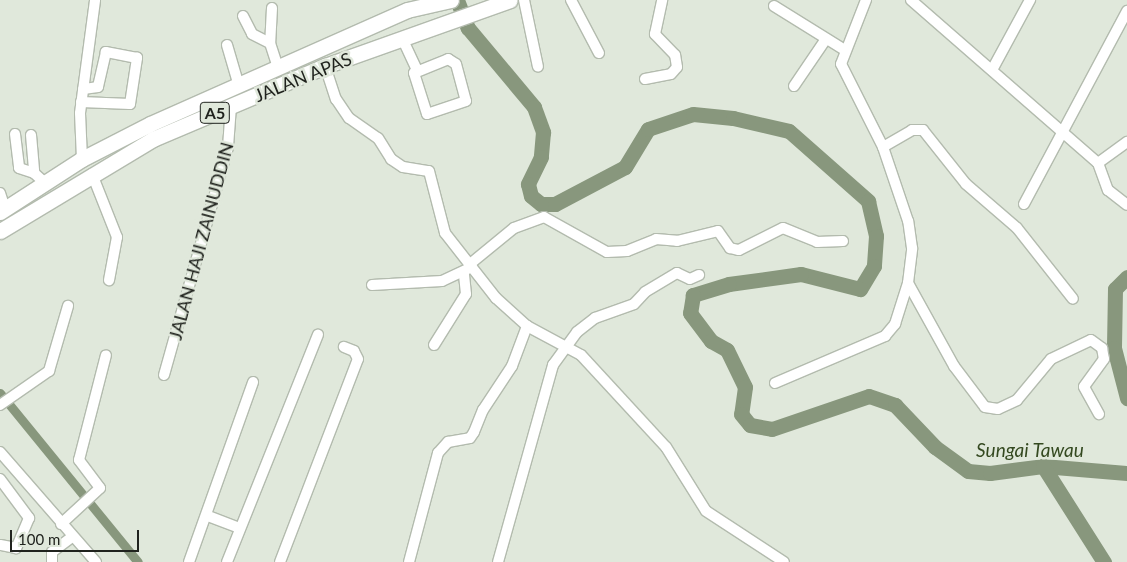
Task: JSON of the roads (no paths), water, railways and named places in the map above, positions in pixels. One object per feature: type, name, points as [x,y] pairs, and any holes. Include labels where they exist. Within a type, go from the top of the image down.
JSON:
[{"type":"highway","name":"JALAN APAS","points":[[0,231],[153,139],[325,66],[510,0]]},
{"type":"highway","name":"JALAN APAS","points":[[3,210],[30,193],[40,178],[351,36],[409,5],[444,2]]},
{"type":"highway","points":[[351,36],[389,28],[402,38]]},
{"type":"highway","points":[[30,193],[31,200],[37,201],[65,184],[77,183]]},
{"type":"street","points":[[82,159],[78,138],[95,0]]},
{"type":"street","points":[[524,0],[538,67]]},
{"type":"street","points":[[571,0],[599,53]]},
{"type":"street","points":[[645,79],[671,74],[677,67],[675,55],[656,34],[662,0]]},
{"type":"street","points":[[775,383],[841,356],[890,331],[908,283],[911,238],[883,148],[841,64],[843,49],[866,0]]},
{"type":"street","points":[[911,0],[1098,163],[1108,190],[1127,205]]},
{"type":"street","points":[[992,70],[1030,0]]},
{"type":"street","points":[[774,6],[843,49]]},
{"type":"street","points":[[272,8],[270,43],[278,68]]},
{"type":"street","points":[[1024,204],[1127,11]]},
{"type":"street","points":[[243,16],[252,34],[270,43]]},
{"type":"street","points":[[402,38],[417,70],[413,79],[427,114],[466,100],[453,60],[417,70]]},
{"type":"street","points":[[794,86],[826,39]]},
{"type":"street","points":[[228,45],[239,86]]},
{"type":"street","points":[[81,102],[130,104],[137,58],[106,52],[98,87],[83,89]]},
{"type":"street","points":[[325,66],[336,99],[349,118],[364,125],[402,167],[429,171],[446,234],[469,268],[496,298],[527,326],[567,345],[666,447],[706,511],[784,562]]},
{"type":"street","name":"JALAN HAJI ZAINUDDIN","points":[[164,375],[228,147],[231,106]]},
{"type":"street","points":[[883,148],[912,130],[923,130],[966,184],[1017,228],[1073,299]]},
{"type":"street","points":[[15,134],[19,168],[40,178]]},
{"type":"street","points":[[31,135],[40,178]]},
{"type":"street","points":[[1098,163],[1127,142]]},
{"type":"street","points":[[92,174],[117,236],[109,280]]},
{"type":"street","points":[[0,193],[3,210]]},
{"type":"street","points":[[372,285],[442,281],[469,268],[514,228],[544,217],[607,252],[627,251],[656,239],[677,241],[718,231],[730,248],[739,250],[783,228],[817,242],[843,241]]},
{"type":"street","points":[[434,345],[466,294],[469,268]]},
{"type":"street","points":[[498,562],[553,365],[567,345],[594,318],[634,304],[645,292],[677,273],[690,279],[699,275]]},
{"type":"street","points":[[908,283],[954,366],[985,407],[998,410],[1017,400],[1051,359],[1091,340],[1102,348],[1104,358],[1084,387],[1098,414]]},
{"type":"street","points":[[0,405],[49,371],[68,306]]},
{"type":"street","points":[[410,562],[438,452],[448,442],[470,438],[483,410],[512,366],[527,326]]},
{"type":"street","points":[[227,562],[318,334]]},
{"type":"street","points":[[280,562],[358,359],[354,351],[344,347]]},
{"type":"street","points":[[61,524],[96,495],[98,484],[79,460],[106,355]]},
{"type":"street","points":[[189,562],[208,516],[253,382]]},
{"type":"street","points":[[0,452],[4,465],[96,562]]},
{"type":"street","points":[[0,479],[29,518],[16,548],[0,545]]},
{"type":"street","points":[[208,516],[240,528]]},
{"type":"street","points":[[52,562],[52,552],[72,537]]},
{"type":"waterway","name":"Sungai Tawau","points":[[457,0],[468,28],[534,107],[543,132],[541,157],[528,184],[531,196],[541,204],[555,204],[625,167],[648,129],[693,114],[733,118],[789,131],[868,201],[876,236],[874,266],[860,289],[801,274],[729,284],[693,295],[690,313],[711,341],[727,350],[745,387],[741,414],[750,425],[772,429],[869,396],[895,405],[935,447],[968,471],[990,473],[1043,466],[1127,473]]},
{"type":"waterway","name":"Sungai Tawau","points":[[1127,277],[1115,289],[1114,348],[1127,398]]},
{"type":"waterway","points":[[0,393],[138,562]]},
{"type":"waterway","points":[[1043,466],[1104,562]]}]
